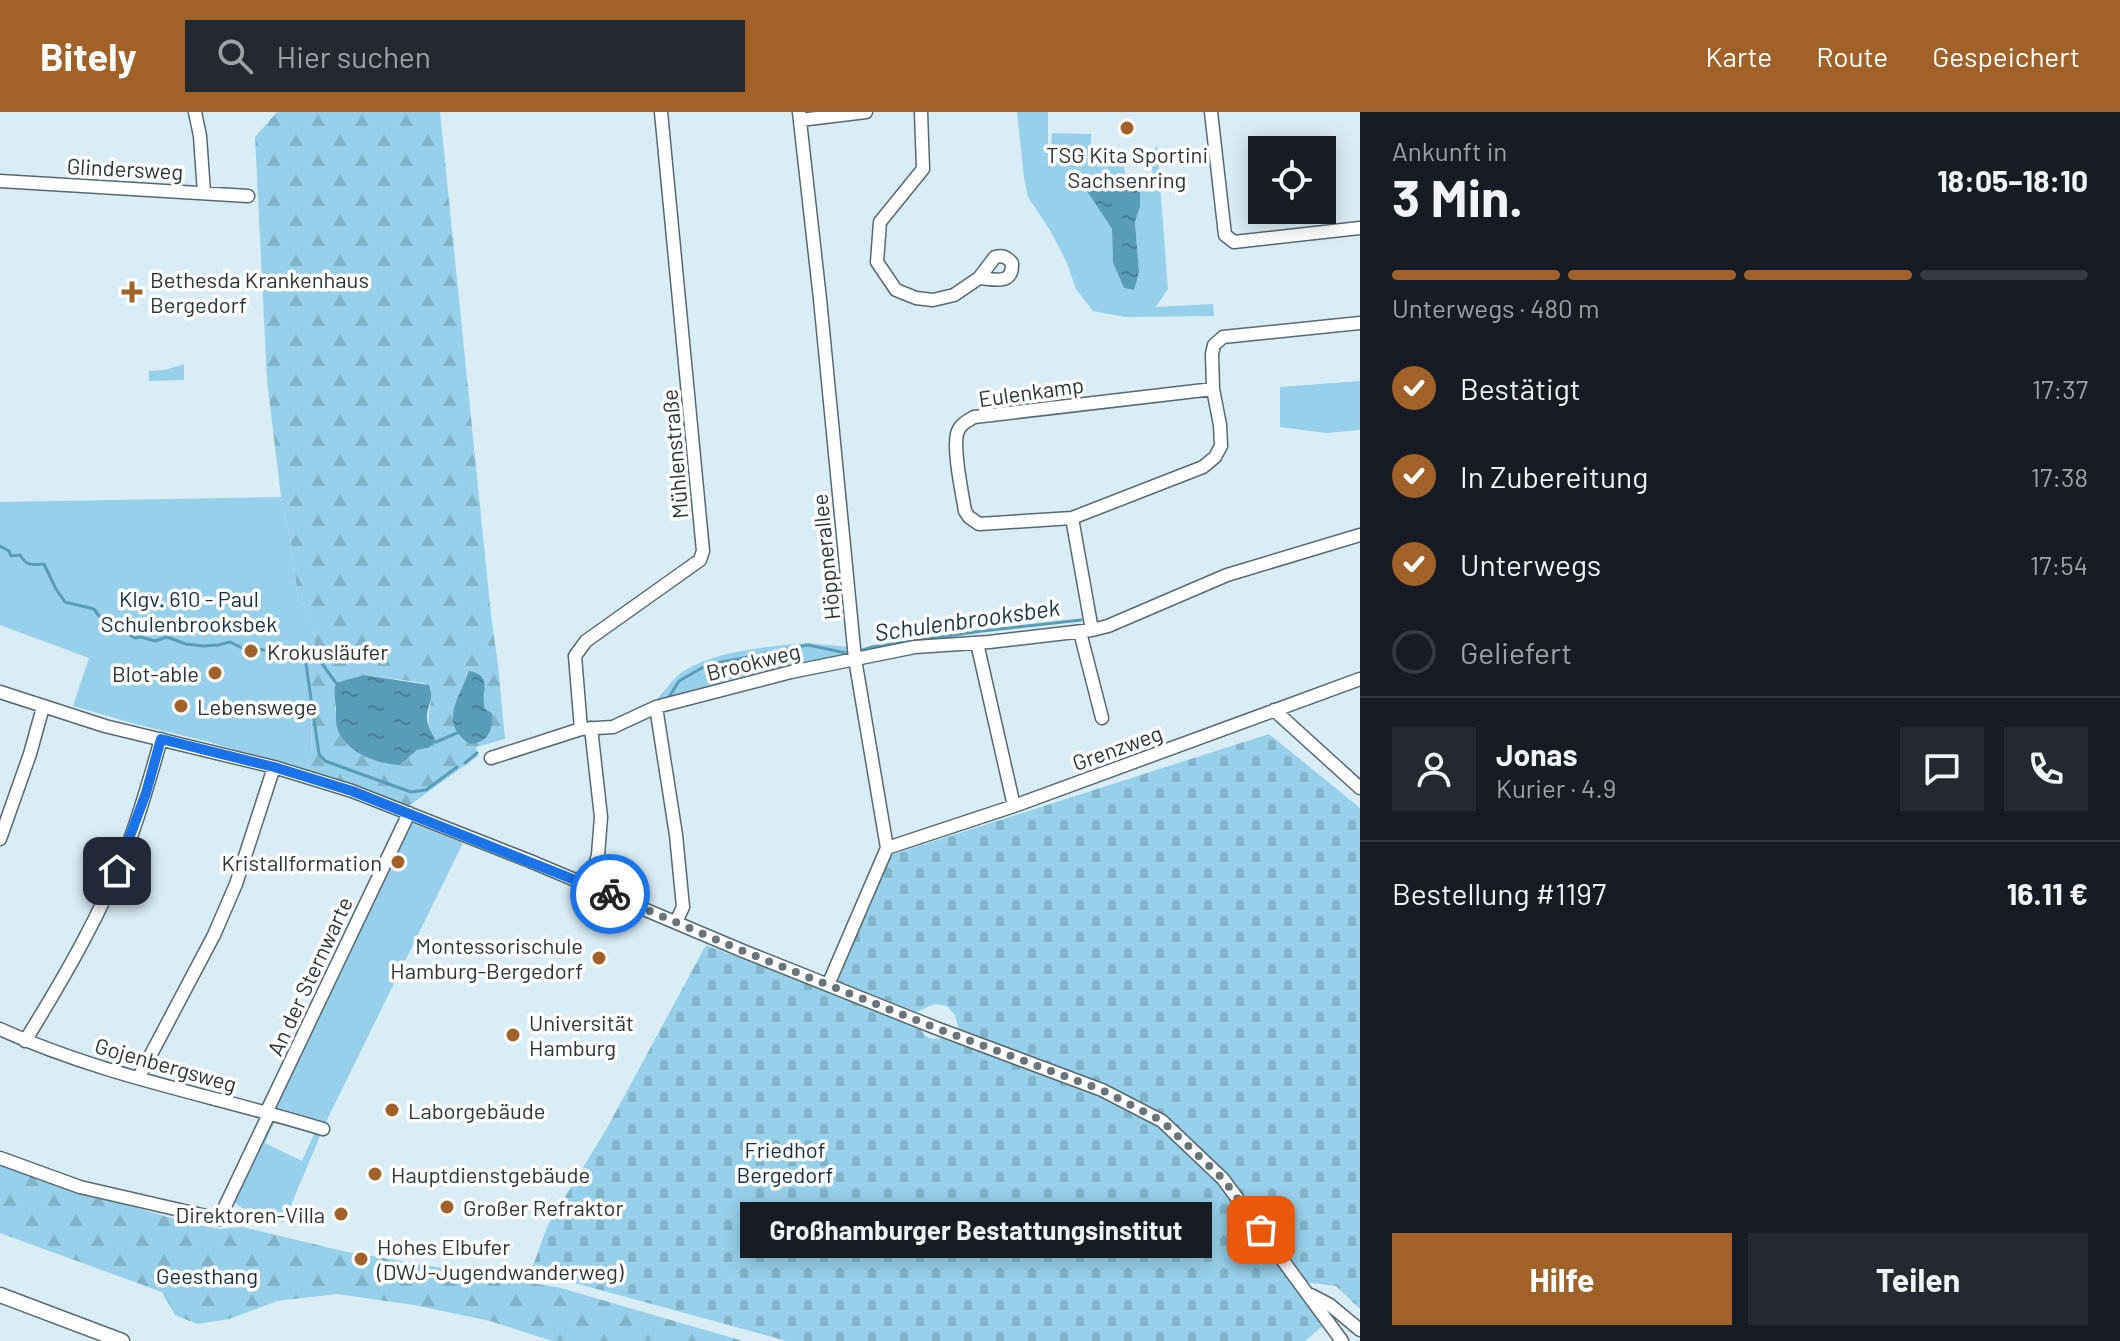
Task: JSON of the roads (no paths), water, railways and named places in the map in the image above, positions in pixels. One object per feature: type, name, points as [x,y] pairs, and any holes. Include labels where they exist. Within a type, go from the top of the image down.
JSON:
[{"type":"main road","points":[[0,1295],[122,1341]]},
{"type":"street","points":[[195,112],[204,193]]},
{"type":"street","name":"Mühlenstraße","points":[[586,729],[575,656],[586,641],[700,560],[703,551],[661,112]]},
{"type":"street","points":[[799,116],[866,112]]},
{"type":"street","points":[[921,112],[923,169],[880,222],[877,262],[896,290],[916,298],[933,300],[954,295],[979,278]]},
{"type":"street","points":[[1211,112],[1225,235],[1234,242],[1360,228]]},
{"type":"street","name":"Höppnerallee","points":[[799,116],[855,659],[887,848]]},
{"type":"street","name":"Glindersweg","points":[[0,181],[248,196]]},
{"type":"street","name":"Eulenkamp","points":[[1213,389],[974,417],[957,432],[956,448],[965,511],[979,524],[1072,518],[1203,467],[1215,457],[1221,446],[1213,389],[1214,345],[1223,337],[1360,323]]},
{"type":"street","points":[[1072,518],[1086,631],[1102,718]]},
{"type":"street","name":"Brookweg","points":[[491,758],[586,729],[613,727],[656,707],[729,687],[855,659],[915,647],[977,643],[1108,626],[1227,575],[1360,535]]},
{"type":"street","points":[[977,643],[1014,806]]},
{"type":"street","name":"Grenzweg","points":[[887,848],[1014,806],[1360,679]]},
{"type":"street","points":[[0,692],[105,726],[274,767],[352,791],[589,885],[828,985],[1102,1090],[1162,1121],[1223,1179],[1342,1341]]},
{"type":"street","points":[[0,839],[43,707]]},
{"type":"street","points":[[656,707],[676,835],[683,907],[676,922]]},
{"type":"street","points":[[1274,710],[1360,788]]},
{"type":"street","points":[[586,729],[601,817],[598,855],[589,885]]},
{"type":"street","points":[[25,1041],[81,947],[106,896],[146,793],[161,739]]},
{"type":"street","points":[[139,1077],[214,935],[236,884],[274,767]]},
{"type":"street","name":"An der Sternwarte","points":[[0,1158],[80,1187],[219,1219],[409,813]]},
{"type":"street","points":[[828,985],[887,848]]},
{"type":"street","name":"Gojenbergsweg","points":[[0,1029],[76,1059],[323,1129]]},
{"type":"street","points":[[1309,1294],[1330,1305],[1360,1330]]},
{"type":"water","points":[[1126,185],[1140,191],[1140,207],[1135,222],[1139,272],[1134,290],[1124,288],[1113,263],[1112,229],[1085,188]]},
{"type":"water","points":[[469,671],[477,673],[484,681],[485,709],[492,713],[491,730],[481,741],[470,744],[457,732],[453,719],[455,704]]},
{"type":"water","points":[[364,675],[429,685],[431,694],[427,720],[436,742],[428,748],[417,750],[400,765],[374,760],[350,746],[337,727],[335,686],[336,683]]},
{"type":"waterway","name":"Schulenbrooksbek","points":[[0,546],[11,556],[20,555],[30,564],[44,564],[65,602],[94,609],[106,622],[123,622],[126,633],[135,638],[155,641],[167,637],[203,646],[230,642],[244,649],[303,656],[319,754],[325,761],[411,792],[426,790],[457,767]]},
{"type":"waterway","name":"Schulenbrooksbek","points":[[860,651],[982,631],[1081,620]]},
{"type":"waterway","name":"Schulenbrooksbek","points":[[669,697],[679,681],[707,665],[808,645],[851,654]]},
{"type":"waterway","points":[[330,652],[366,647]]},
{"type":"waterway","points":[[303,656],[315,654],[336,683]]},
{"type":"waterway","points":[[436,742],[457,733]]},
{"type":"waterway","name":"Schulenbrooksbek","points":[[465,763],[477,753]]},
{"type":"place","name":"TSG Kita Sportini Sachsenring","points":[[1127,128]]},
{"type":"place","name":"Bethesda Krankenhaus Bergedorf","points":[[132,292]]},
{"type":"place","name":"Krokusläufer","points":[[251,651]]},
{"type":"place","name":"Blot-able","points":[[215,673]]},
{"type":"place","name":"Lebenswege","points":[[181,706]]},
{"type":"place","name":"Kristallformation","points":[[398,862]]},
{"type":"place","name":"Montessorischule Hamburg-Bergedorf","points":[[599,958]]},
{"type":"place","name":"Universität Hamburg","points":[[513,1035]]},
{"type":"place","name":"Laborgebäude","points":[[392,1110]]},
{"type":"place","name":"Hauptdienstgebäude","points":[[375,1174]]},
{"type":"place","name":"Großer Refraktor","points":[[447,1207]]},
{"type":"place","name":"Direktoren-Villa","points":[[341,1214]]},
{"type":"place","name":"Großhamburger Bestattungsinstitut","points":[[1261,1230]]},
{"type":"place","name":"Hohes Elbufer (DWJ-Jugendwanderweg)","points":[[361,1259]]},
{"type":"park label","name":"Klgv. 610 - Paul Schulenbrooksbek","points":[[189,610]]},
{"type":"park label","name":"Friedhof Bergedorf","points":[[785,1162]]},
{"type":"park label","name":"Geesthang","points":[[207,1275]]}]
